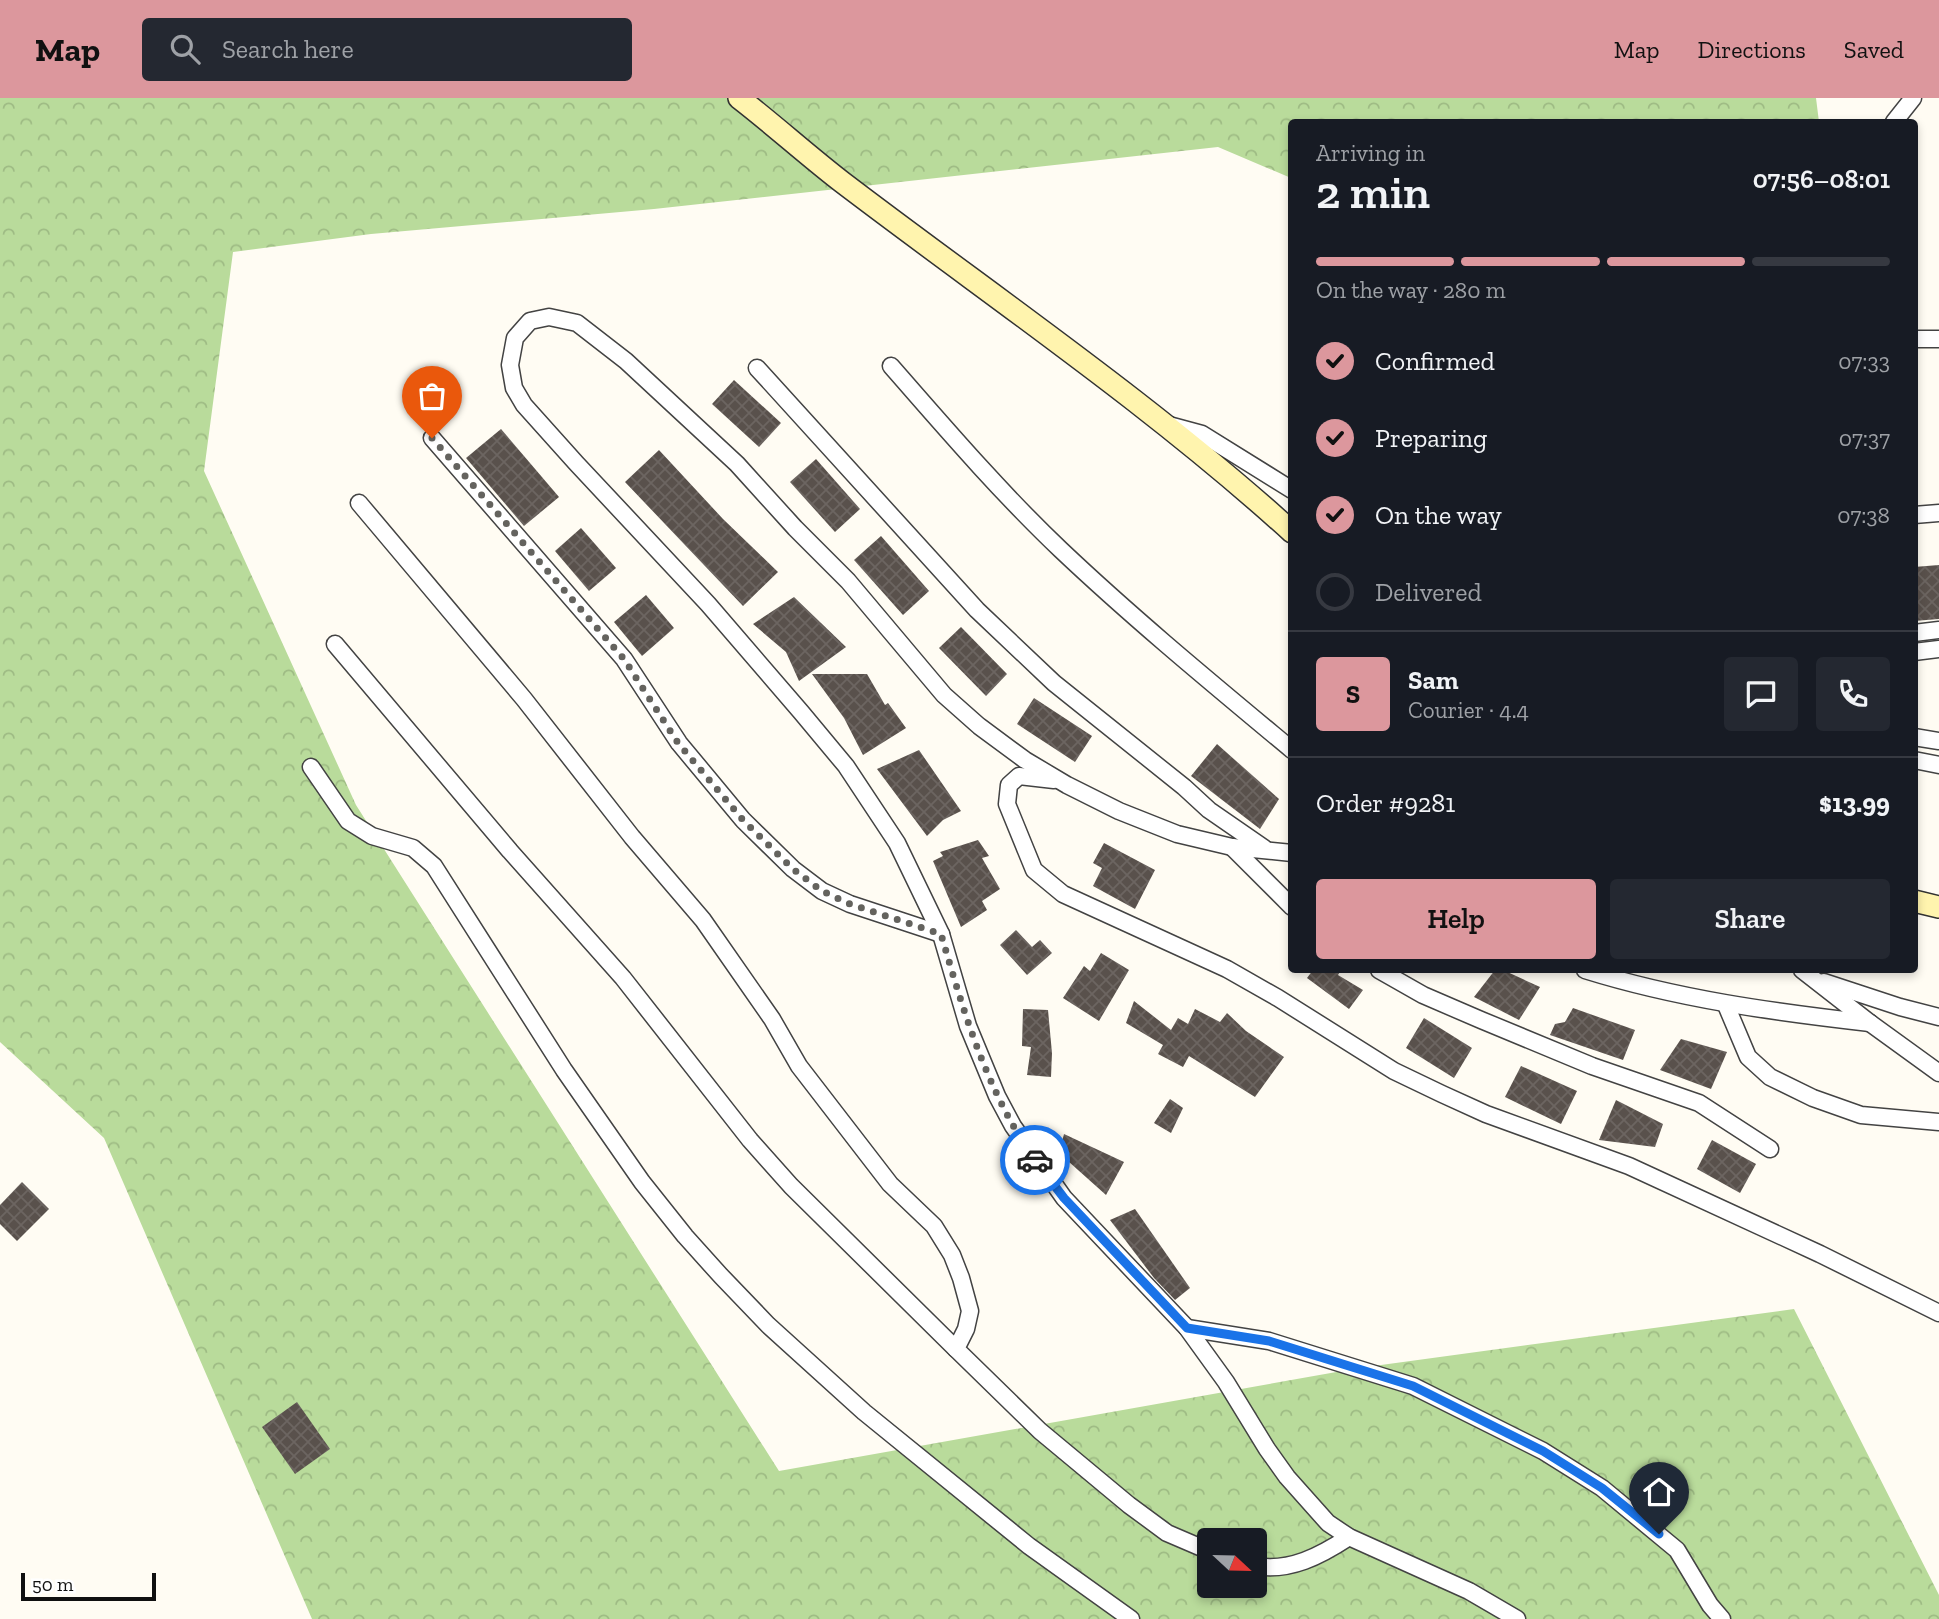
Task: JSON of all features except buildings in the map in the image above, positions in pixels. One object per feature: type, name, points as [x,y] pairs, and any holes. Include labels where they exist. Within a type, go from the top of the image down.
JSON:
[{"type":"main road","points":[[739,98],[841,181],[1219,467],[1288,528]]},
{"type":"main road","points":[[1918,902],[1939,907]]},
{"type":"street","points":[[1896,119],[1913,98]]},
{"type":"street","points":[[1288,853],[1231,848],[1166,830],[1119,811],[1025,760],[943,695],[848,580],[795,528],[737,464],[626,361],[576,323],[549,317],[530,321],[515,338],[510,365],[514,388],[524,405],[708,604],[846,766],[897,843],[941,934],[968,1026],[997,1096],[1013,1126],[1064,1198],[1187,1328],[1226,1382],[1266,1449],[1328,1523],[1349,1537],[1469,1591],[1517,1619]]},
{"type":"street","points":[[1918,339],[1939,339]]},
{"type":"street","points":[[891,366],[980,467],[1060,550],[1171,649],[1288,747]]},
{"type":"street","points":[[757,368],[976,610],[1054,683],[1209,810],[1267,850]]},
{"type":"street","points":[[1162,424],[1202,434],[1288,487]]},
{"type":"street","points":[[432,438],[624,659],[678,743],[743,820],[793,869],[822,891],[850,904],[941,934]]},
{"type":"street","points":[[359,503],[524,699],[632,838],[703,919],[765,1008],[799,1066],[890,1184],[934,1226],[952,1255],[970,1311],[966,1329],[956,1349]]},
{"type":"street","points":[[1918,515],[1939,513]]},
{"type":"street","points":[[1918,633],[1939,630]]},
{"type":"street","points":[[335,644],[510,851],[623,978],[750,1140],[791,1186],[1040,1431],[1167,1533],[1197,1546]]},
{"type":"street","points":[[1918,652],[1939,649]]},
{"type":"street","points":[[1918,738],[1936,741],[1927,763]]},
{"type":"street","points":[[311,767],[348,821],[372,836],[413,848],[434,866],[564,1070],[642,1182],[685,1236],[768,1325],[864,1412],[1029,1546],[1131,1619]]},
{"type":"street","points":[[1061,781],[1019,776],[1009,785],[1007,804],[1034,870],[1063,894],[1227,969],[1394,1071],[1442,1094],[1486,1114],[1629,1166],[1820,1254],[1939,1313]]},
{"type":"street","points":[[1231,848],[1288,903]]},
{"type":"street","points":[[1383,973],[1423,995],[1592,1066],[1699,1103],[1770,1149]]},
{"type":"street","points":[[1595,973],[1646,988],[1726,1004],[1870,1023]]},
{"type":"street","points":[[1808,974],[1900,1007],[1939,1017]]},
{"type":"street","points":[[1808,974],[1939,1073]]},
{"type":"street","points":[[1726,1004],[1748,1057],[1770,1077],[1813,1098],[1861,1115],[1939,1122]]},
{"type":"street","points":[[1187,1328],[1269,1341],[1413,1386],[1543,1451],[1602,1488],[1677,1549],[1710,1605],[1722,1619]]},
{"type":"street","points":[[1267,1567],[1300,1564],[1349,1537]]},
{"type":"green space","points":[[0,98],[1816,98],[1819,119],[1288,119],[1288,177],[1218,147],[654,209],[371,234],[233,252],[204,471],[356,805],[779,1471],[1359,1368],[1794,1309],[1939,1595],[1939,1619],[312,1619],[104,1138],[0,1042]]},
{"type":"way so far","points":[[432,438],[624,659],[678,743],[743,820],[793,869],[822,891],[850,904],[941,934],[968,1026],[981,1058],[997,1096],[1035,1160]]},
{"type":"route","points":[[1035,1160],[1064,1198],[1187,1328],[1269,1341],[1413,1386],[1543,1451],[1602,1488],[1659,1534]]}]
